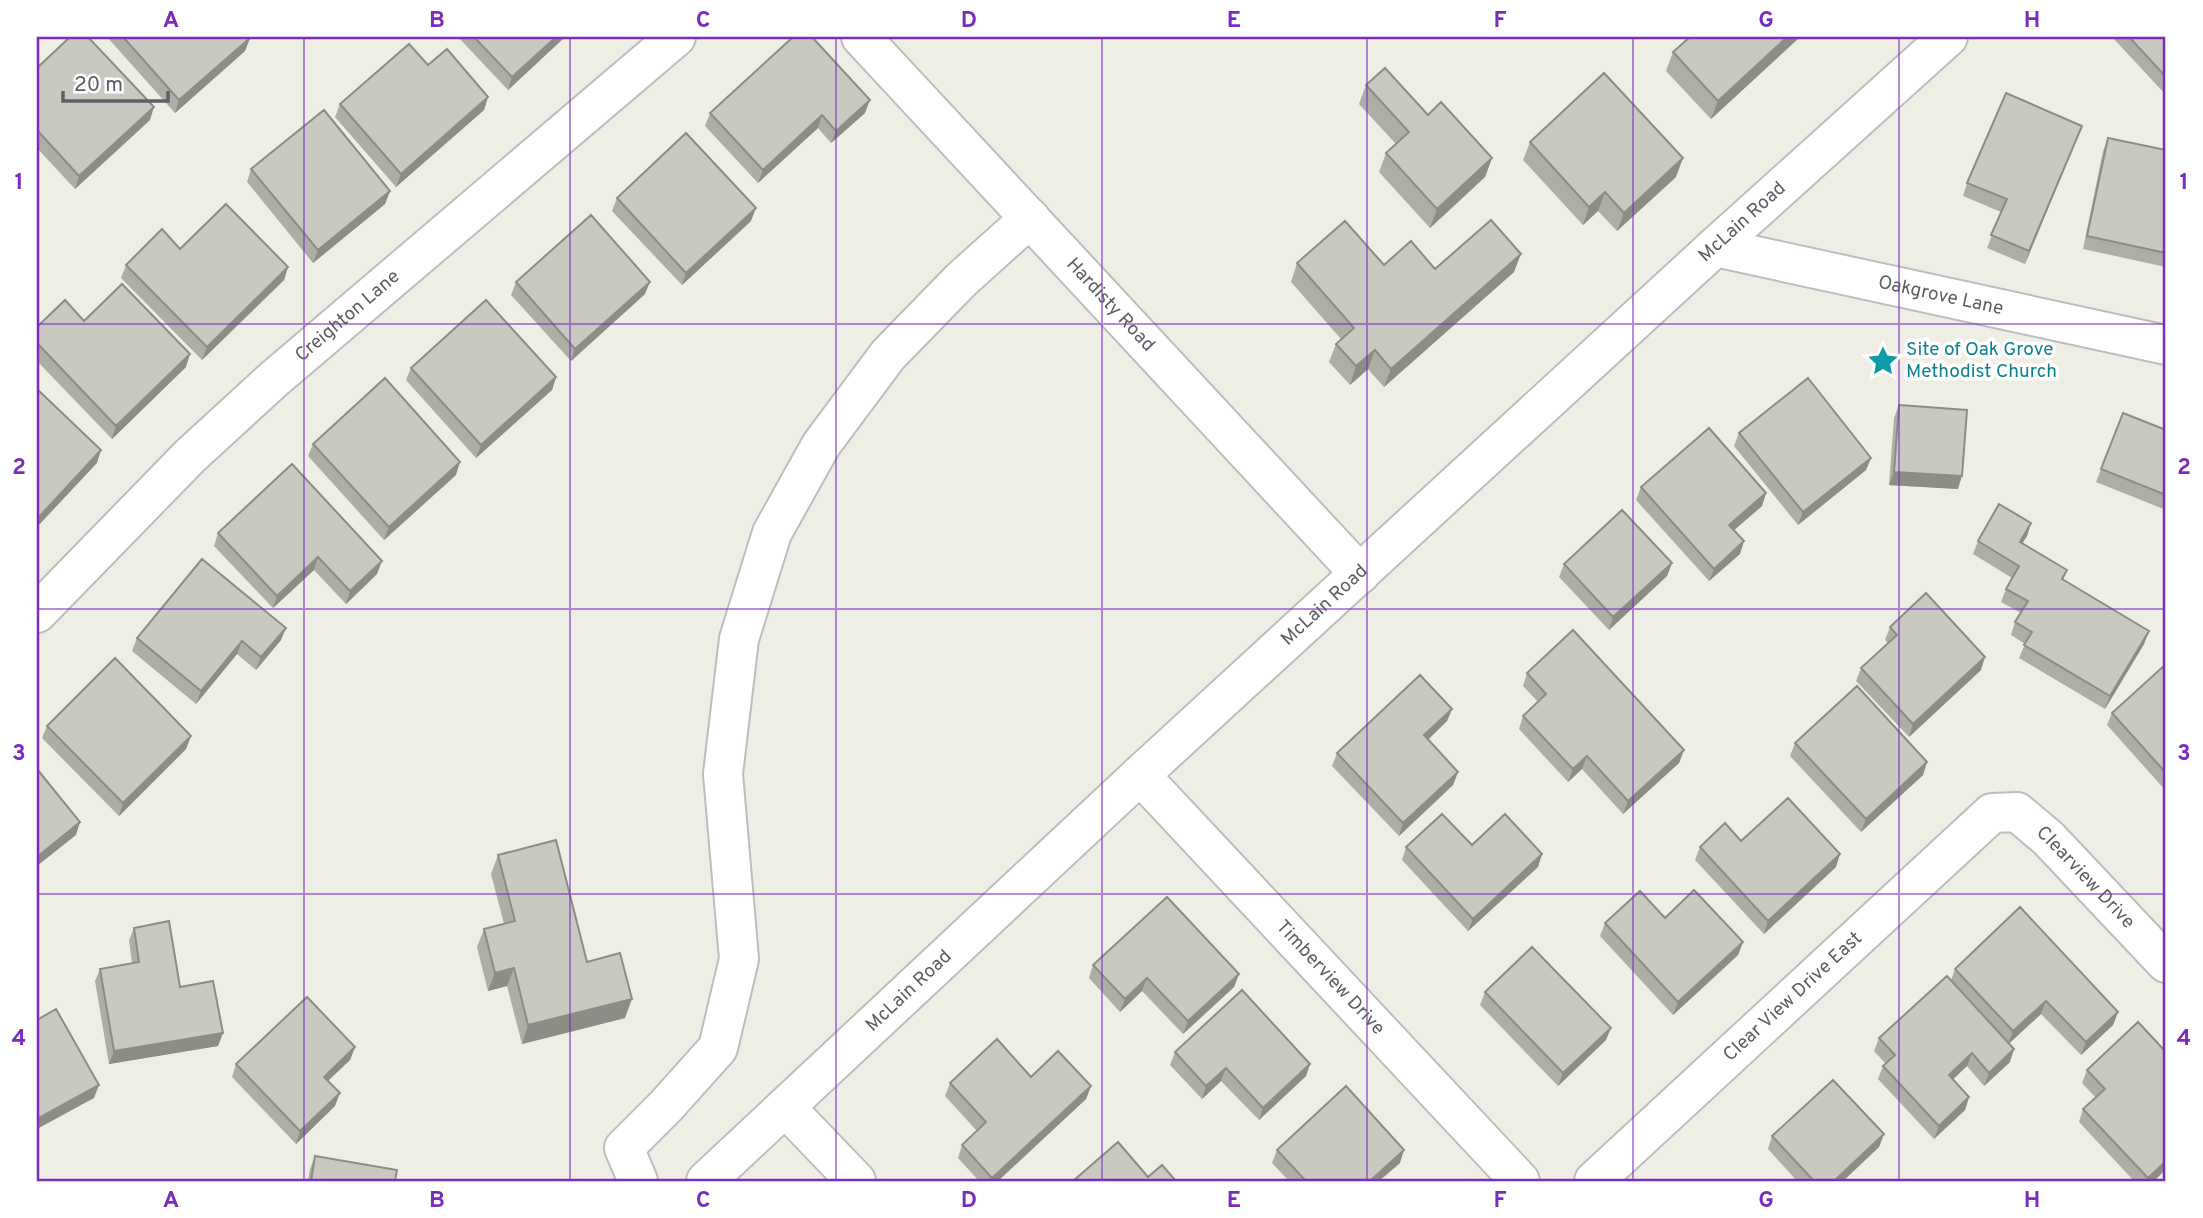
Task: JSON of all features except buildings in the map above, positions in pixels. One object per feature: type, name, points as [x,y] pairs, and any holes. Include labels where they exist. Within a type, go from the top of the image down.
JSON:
[{"type":"street","name":"Creighton Lane","points":[[37,613],[190,456],[274,379],[676,37]]},
{"type":"street","name":"Hardisty Road","points":[[861,37],[1360,574]]},
{"type":"street","name":"McLain Road","points":[[706,1181],[1140,775],[1948,37]]},
{"type":"street","points":[[638,1181],[624,1148],[718,1048],[739,958],[723,774],[739,639],[772,533],[821,445],[888,355],[961,280],[1030,218]]},
{"type":"street","name":"Oakgrove Lane","points":[[1715,247],[2166,345]]},
{"type":"street","name":"Timberview Drive","points":[[1140,775],[1520,1181]]},
{"type":"street","name":"Clearview Drive","points":[[1992,813],[2017,812],[2038,830],[2166,963]]},
{"type":"street","name":"Clear View Drive East","points":[[1594,1181],[1992,813]]},
{"type":"street","points":[[785,1107],[856,1181]]},
{"type":"place","name":"Site of Oak Grove Methodist Church","points":[[1883,361]]}]
